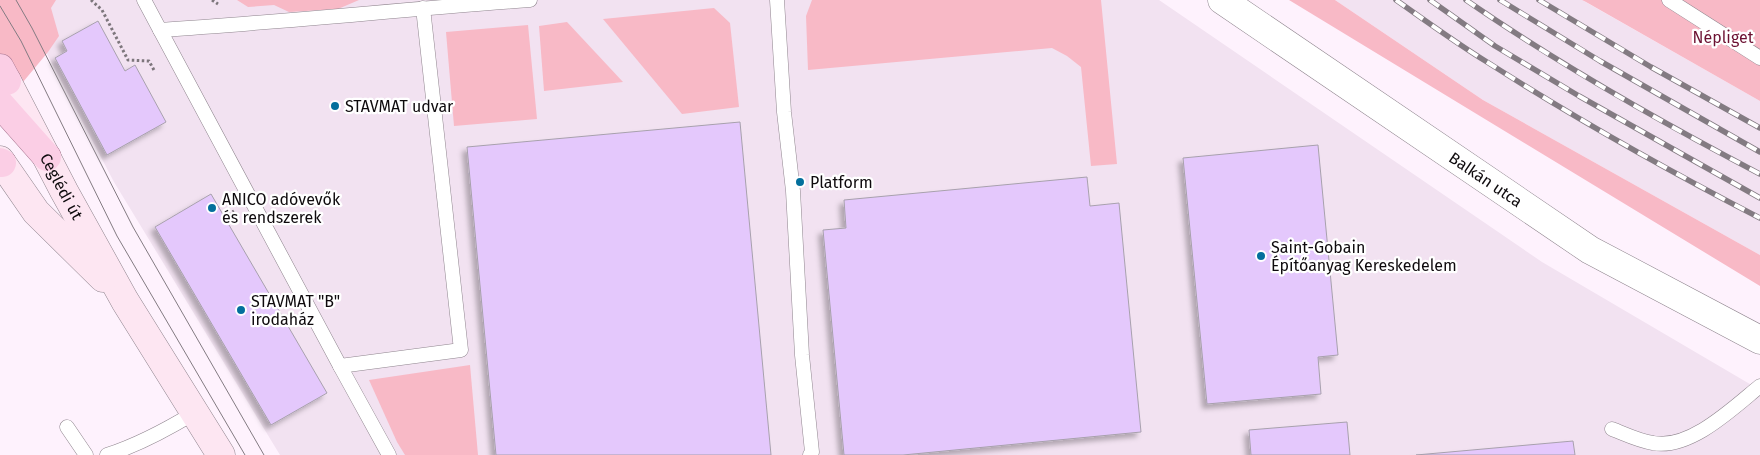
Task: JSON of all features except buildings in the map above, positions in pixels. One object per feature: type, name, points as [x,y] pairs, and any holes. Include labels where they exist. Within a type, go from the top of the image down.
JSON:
[{"type":"main road","points":[[2,81],[47,157]]},
{"type":"street","name":"Balkán utca","points":[[1222,0],[1590,250],[1760,340]]},
{"type":"street","name":"Ceglédi út","points":[[47,157],[125,300],[221,455]]},
{"type":"street","name":"Ceglédi út","points":[[1,161],[36,212],[125,300]]},
{"type":"lane","points":[[144,0],[389,455]]},
{"type":"lane","points":[[160,30],[329,18],[423,8],[530,0]]},
{"type":"lane","points":[[777,0],[784,112],[793,191],[802,355],[812,452],[810,455]]},
{"type":"lane","points":[[1669,0],[1760,58]]},
{"type":"lane","points":[[340,366],[462,350],[423,8]]},
{"type":"lane","points":[[1612,429],[1653,443],[1666,444],[1682,440],[1708,428],[1760,386]]},
{"type":"lane","points":[[107,455],[124,450],[163,432],[194,413]]},
{"type":"lane","points":[[67,427],[86,455]]},
{"type":"path","points":[[224,217],[237,210]]},
{"type":"shaded area","points":[[49,0],[1159,0],[1542,262],[1760,390],[1760,455],[280,455],[114,182],[34,29]]},
{"type":"shaded area","points":[[1335,0],[1582,0],[1760,101],[1760,255],[1483,100]]},
{"type":"green space","points":[[0,0],[56,0],[51,8],[59,36],[18,88],[0,54]]},
{"type":"green space","points":[[237,0],[359,0],[338,9],[289,12],[274,5],[248,7]]},
{"type":"green space","points":[[812,0],[1101,0],[1117,164],[1091,166],[1081,67],[1067,56],[1052,48],[808,70],[806,16]]},
{"type":"green space","points":[[1289,0],[1335,0],[1483,100],[1760,255],[1760,286]]},
{"type":"green space","name":"Népliget","points":[[1582,0],[1760,0],[1760,101],[1586,2]]},
{"type":"green space","points":[[714,8],[730,23],[739,107],[682,114],[603,19]]},
{"type":"green space","points":[[567,22],[623,82],[544,91],[539,26]]},
{"type":"green space","points":[[528,25],[537,119],[454,126],[446,32]]},
{"type":"green space","points":[[470,365],[478,455],[405,455],[397,442],[369,380]]},
{"type":"tram line","points":[[16,0],[133,227],[264,455]]},
{"type":"tram line","points":[[0,6],[21,41],[117,236],[245,455]]},
{"type":"railway","points":[[1396,0],[1520,83],[1656,162],[1760,218]]},
{"type":"railway","points":[[1430,0],[1495,46],[1579,96],[1760,198]]},
{"type":"railway","points":[[1466,0],[1537,47],[1610,91],[1760,174]]},
{"type":"railway","points":[[1500,0],[1600,61],[1760,152]]},
{"type":"railway","points":[[1539,0],[1651,67],[1760,128]]},
{"type":"place","name":"STAVMAT udvar","points":[[335,106]]},
{"type":"place","name":"Platform","points":[[800,182]]},
{"type":"place","name":"ANICO adóvevők és rendszerek","points":[[212,208]]},
{"type":"place","name":"Saint-Gobain Építőanyag Kereskedelem","points":[[1261,256]]},
{"type":"place","name":"STAVMAT \"B\" irodaház","points":[[241,310]]}]
